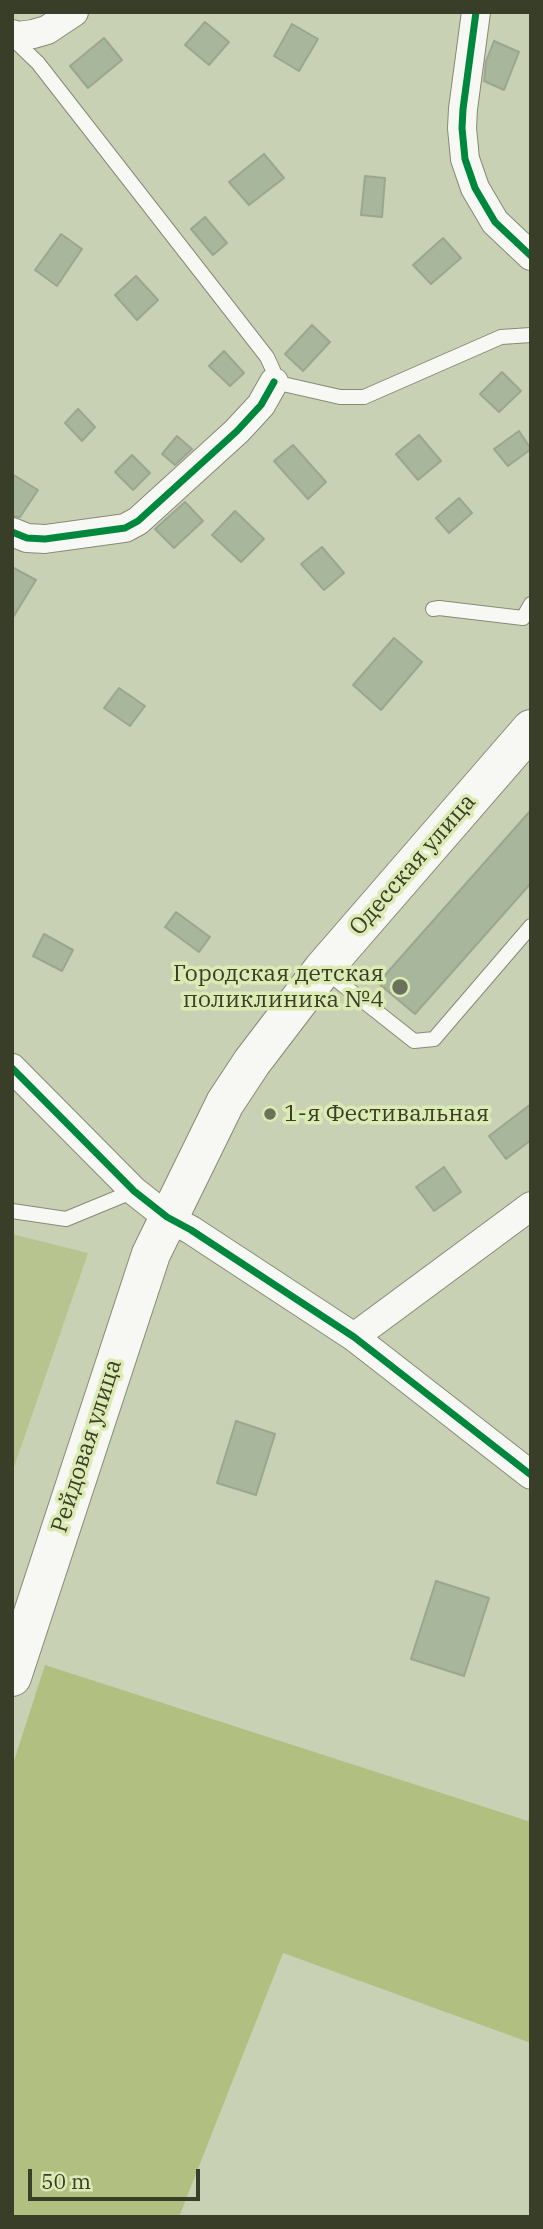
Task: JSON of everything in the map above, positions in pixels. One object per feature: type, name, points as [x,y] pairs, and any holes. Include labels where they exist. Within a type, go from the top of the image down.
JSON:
[{"type":"main road","name":"Одесская улица","points":[[167,1217],[225,1103],[251,1062],[323,969],[531,729]]},
{"type":"main road","name":"Рейдовая улица","points":[[12,1677],[118,1351],[151,1254],[167,1217]]},
{"type":"street","points":[[12,36],[47,30],[74,12]]},
{"type":"street","points":[[476,12],[463,109],[465,159],[475,188],[495,222],[531,256]]},
{"type":"street","points":[[12,532],[27,538],[45,539],[125,528],[138,521],[237,431],[261,405],[274,382]]},
{"type":"street","points":[[12,1068],[134,1191]]},
{"type":"street","points":[[354,1337],[531,1206]]},
{"type":"street","points":[[167,1217],[354,1337],[531,1475]]},
{"type":"lane","points":[[12,36],[38,63],[267,357],[273,370],[274,382],[340,397],[364,397],[501,337],[531,335]]},
{"type":"lane","points":[[433,609],[523,618],[531,604]]},
{"type":"lane","points":[[323,969],[414,1041],[434,1039],[531,926]]},
{"type":"lane","points":[[12,1211],[66,1219],[134,1191],[167,1217]]},
{"type":"green space","points":[[12,1234],[88,1253],[12,1473]]},
{"type":"green space","points":[[45,1665],[528,1821],[531,1813],[531,2043],[283,1953],[179,2217],[12,2217],[12,1767]]},
{"type":"building","points":[[205,22],[229,42],[209,65],[185,45]]},
{"type":"building","points":[[292,24],[318,39],[299,71],[274,56]]},
{"type":"building","points":[[104,38],[122,60],[88,88],[70,66]]},
{"type":"building","points":[[494,41],[519,52],[504,90],[484,81],[486,61]]},
{"type":"building","points":[[264,154],[284,178],[249,205],[229,182]]},
{"type":"building","points":[[365,176],[385,178],[382,217],[361,215]]},
{"type":"building","points":[[205,217],[227,243],[213,255],[191,229]]},
{"type":"building","points":[[61,234],[82,249],[57,286],[35,270]]},
{"type":"building","points":[[443,238],[461,258],[431,284],[413,265]]},
{"type":"building","points":[[136,276],[158,300],[137,320],[115,295]]},
{"type":"building","points":[[312,325],[330,342],[303,371],[285,354]]},
{"type":"building","points":[[224,351],[244,373],[230,386],[209,366]]},
{"type":"building","points":[[502,372],[521,391],[499,412],[480,394]]},
{"type":"building","points":[[78,409],[95,427],[82,441],[65,423]]},
{"type":"building","points":[[519,431],[531,449],[508,466],[494,449]]},
{"type":"building","points":[[419,435],[441,461],[418,480],[396,454]]},
{"type":"building","points":[[177,436],[192,449],[175,465],[162,454]]},
{"type":"building","points":[[293,445],[326,482],[308,499],[274,461]]},
{"type":"building","points":[[132,455],[150,473],[133,490],[115,472]]},
{"type":"building","points":[[12,474],[38,490],[20,517],[12,516]]},
{"type":"building","points":[[459,498],[472,513],[449,533],[436,518]]},
{"type":"building","points":[[185,502],[203,521],[174,548],[155,529]]},
{"type":"building","points":[[235,511],[264,539],[241,562],[212,535]]},
{"type":"building","points":[[322,547],[344,573],[324,590],[301,564]]},
{"type":"building","points":[[12,567],[36,580],[12,619]]},
{"type":"building","points":[[394,638],[422,662],[381,710],[353,685]]},
{"type":"building","points":[[119,688],[145,706],[130,726],[104,708]]},
{"type":"building","points":[[531,810],[531,883],[415,1014],[378,983]]},
{"type":"building","points":[[176,912],[210,937],[199,952],[165,927]]},
{"type":"building","points":[[44,934],[73,950],[62,971],[33,956]]},
{"type":"building","points":[[531,1104],[531,1140],[506,1159],[489,1136]]},
{"type":"building","points":[[444,1167],[461,1192],[434,1211],[416,1187]]},
{"type":"building","points":[[236,1421],[275,1434],[256,1495],[217,1483]]},
{"type":"building","points":[[436,1581],[489,1598],[464,1676],[411,1659]]},
{"type":"cycle path","points":[[476,12],[463,109],[465,159],[475,188],[495,222],[531,256]]},
{"type":"cycle path","points":[[12,532],[27,538],[45,539],[125,528],[138,521],[237,431],[261,405],[274,382]]},
{"type":"cycle path","points":[[12,1068],[134,1191],[167,1217],[354,1337],[531,1475]]},
{"type":"place","name":"Городская детская поликлиника №4","points":[[400,987]]},
{"type":"place","name":"1-я Фестивальная","points":[[270,1114]]}]
